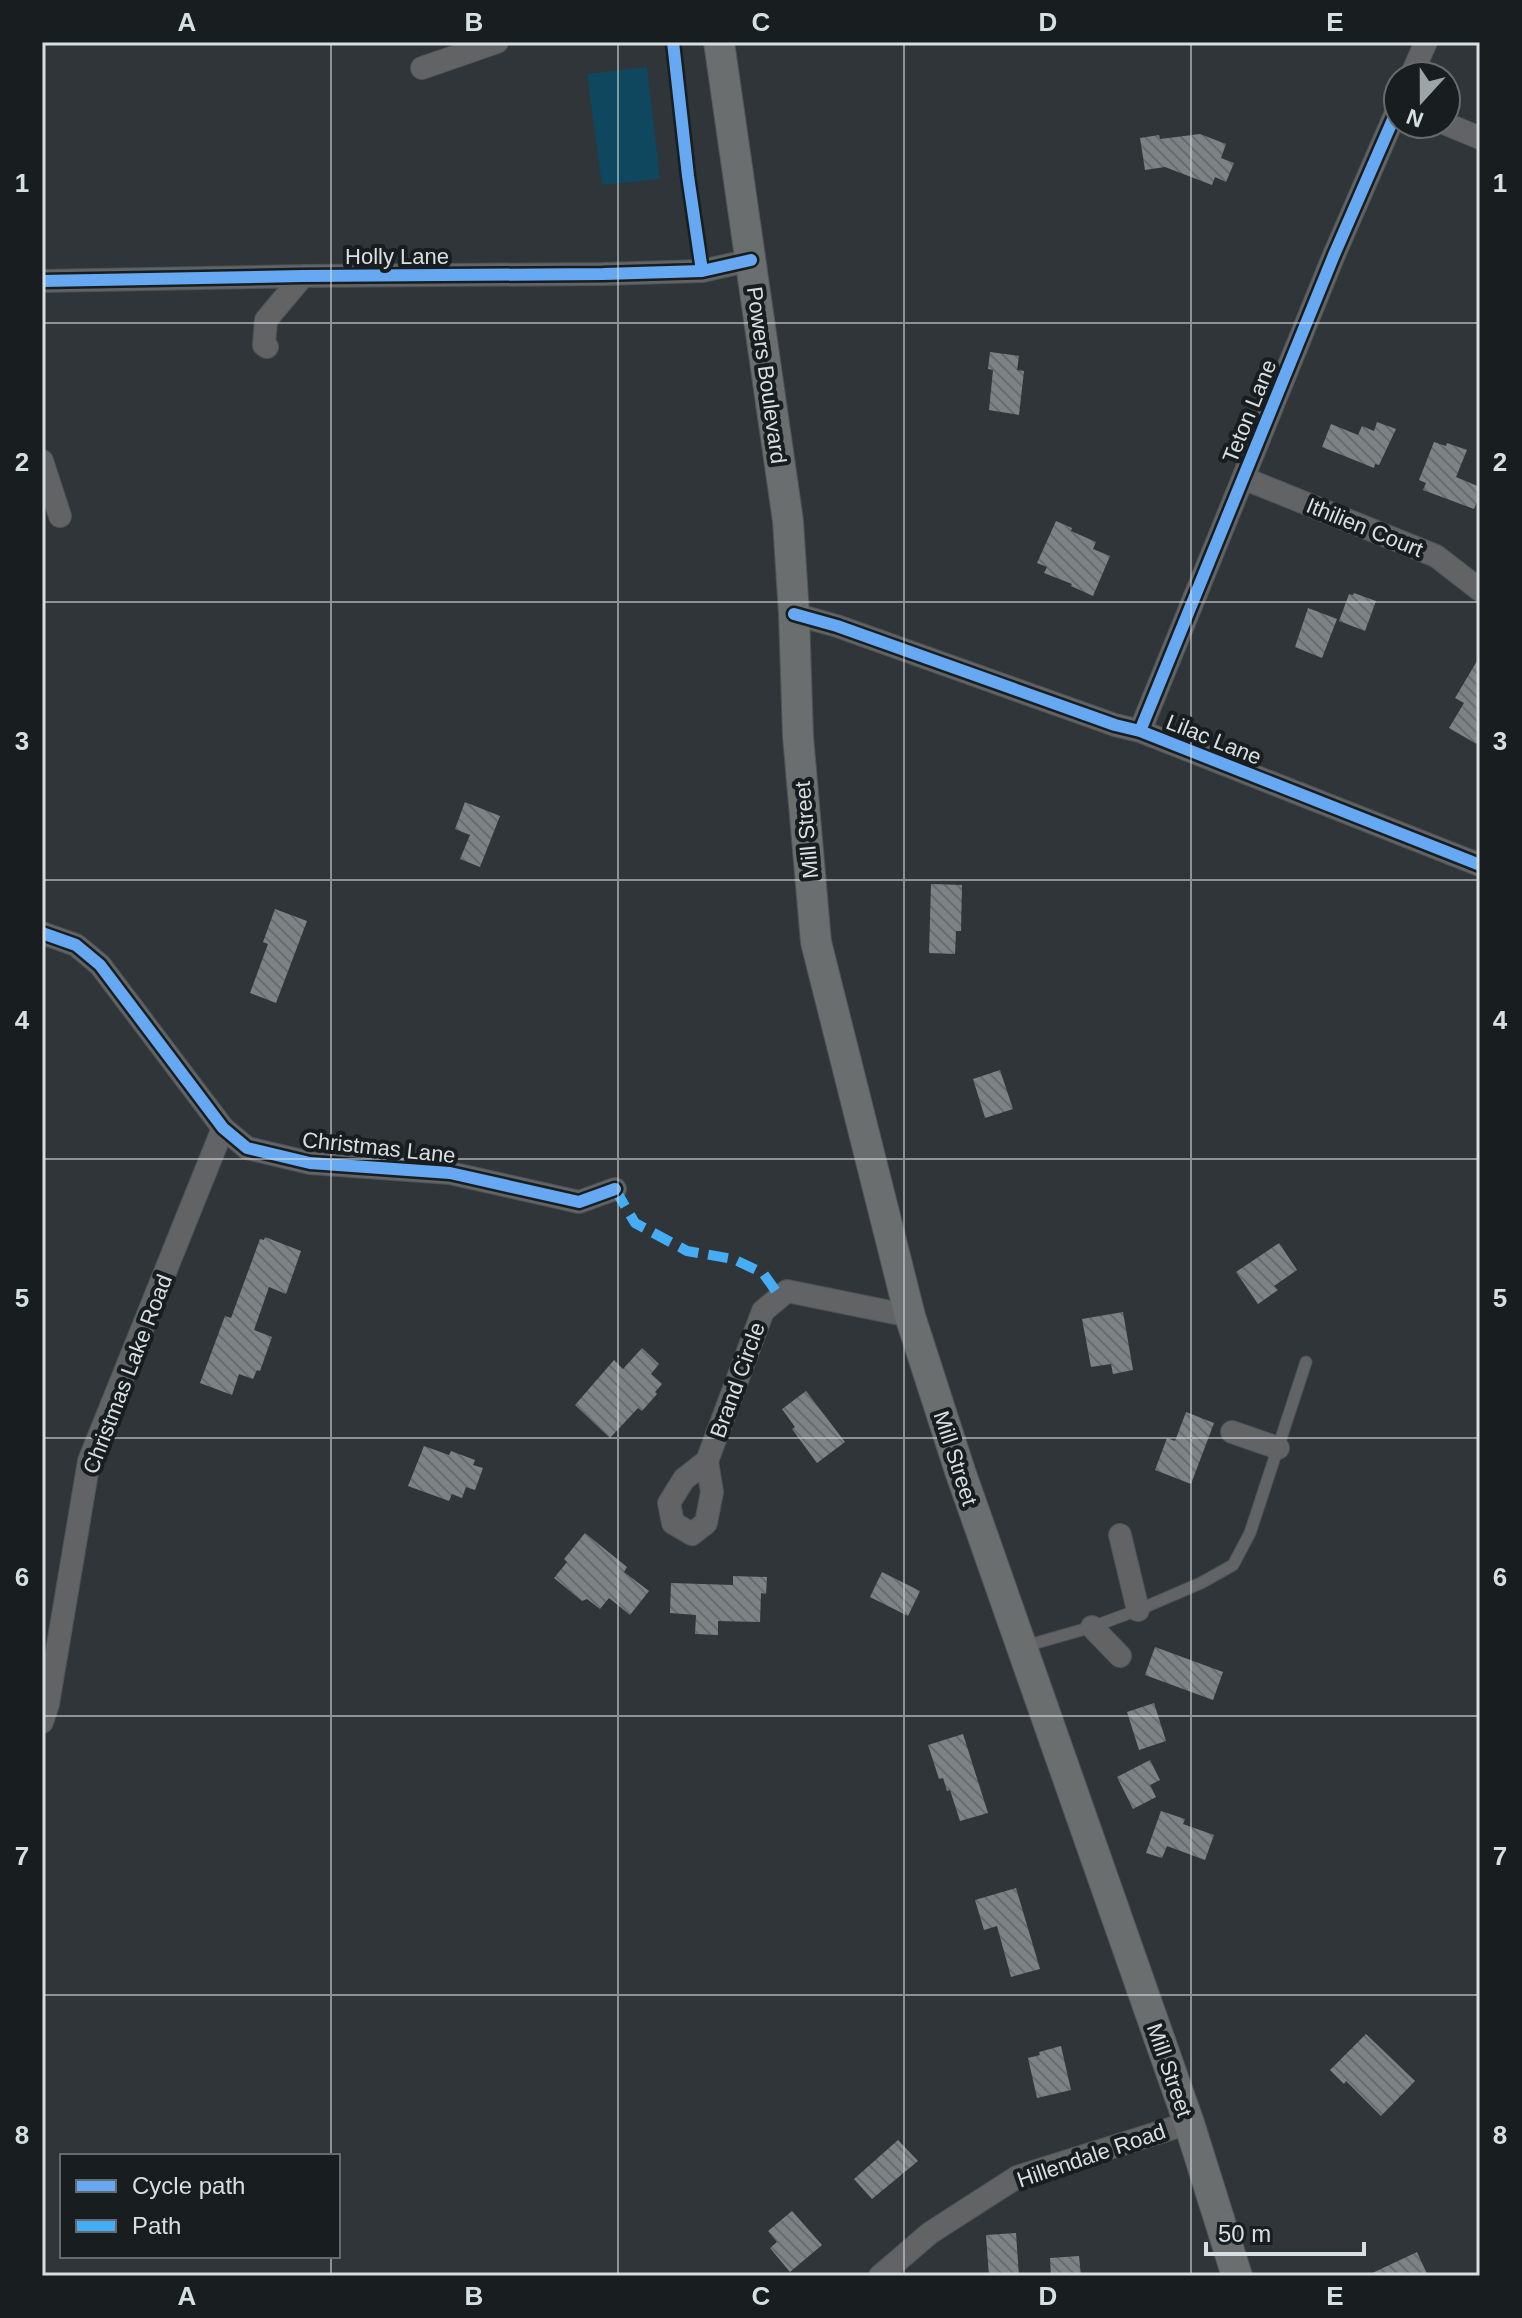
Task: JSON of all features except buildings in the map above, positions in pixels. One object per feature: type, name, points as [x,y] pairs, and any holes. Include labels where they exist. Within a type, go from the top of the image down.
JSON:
[{"type":"main road","name":"Powers Boulevard","points":[[719,42],[788,521],[794,614]]},
{"type":"main road","name":"Mill Street","points":[[794,614],[798,736],[816,942],[910,1316],[960,1471],[1189,2123],[1237,2276]]},
{"type":"street","points":[[422,68],[497,42]]},
{"type":"street","name":"Teton Lane","points":[[1140,731],[1384,140]]},
{"type":"street","name":"Holly Lane","points":[[42,281],[603,274],[702,271],[751,260]]},
{"type":"street","points":[[267,347],[264,345],[266,320],[303,276]]},
{"type":"street","points":[[42,461],[60,516]]},
{"type":"street","name":"Ithilien Court","points":[[1243,478],[1436,556],[1480,590]]},
{"type":"street","name":"Lilac Lane","points":[[794,614],[837,626],[1115,725],[1140,731],[1480,865]]},
{"type":"street","name":"Christmas Lane","points":[[42,933],[76,945],[100,965],[223,1128],[247,1148],[310,1163],[450,1173],[579,1202],[615,1189]]},
{"type":"street","name":"Christmas Lake Road","points":[[42,1722],[48,1704],[89,1461],[223,1128]]},
{"type":"street","name":"Brand Circle","points":[[707,1461],[763,1311],[787,1291],[910,1316]]},
{"type":"street","points":[[1232,1432],[1278,1448]]},
{"type":"street","points":[[1120,1535],[1138,1610]]},
{"type":"street","points":[[1092,1627],[1120,1656]]},
{"type":"street","name":"Hillendale Road","points":[[880,2276],[930,2233],[1017,2177],[1189,2123]]},
{"type":"lane","points":[[1022,1648],[1138,1610],[1201,1583],[1233,1565],[1250,1533],[1306,1362]]},
{"type":"shaded area","points":[[647,67],[660,179],[602,185],[587,74]]},
{"type":"marked path","points":[[615,1189],[635,1223],[687,1251],[733,1259],[763,1273],[780,1297]]},
{"type":"cycle path","points":[[673,42],[702,271]]},
{"type":"cycle path","points":[[1140,731],[1384,140]]},
{"type":"cycle path","points":[[42,281],[603,274],[702,271],[751,260]]},
{"type":"cycle path","points":[[794,614],[837,626],[1115,725],[1140,731],[1480,865]]},
{"type":"cycle path","points":[[42,933],[76,945],[100,965],[223,1128],[247,1148],[310,1163],[450,1173],[579,1202],[615,1189]]}]
